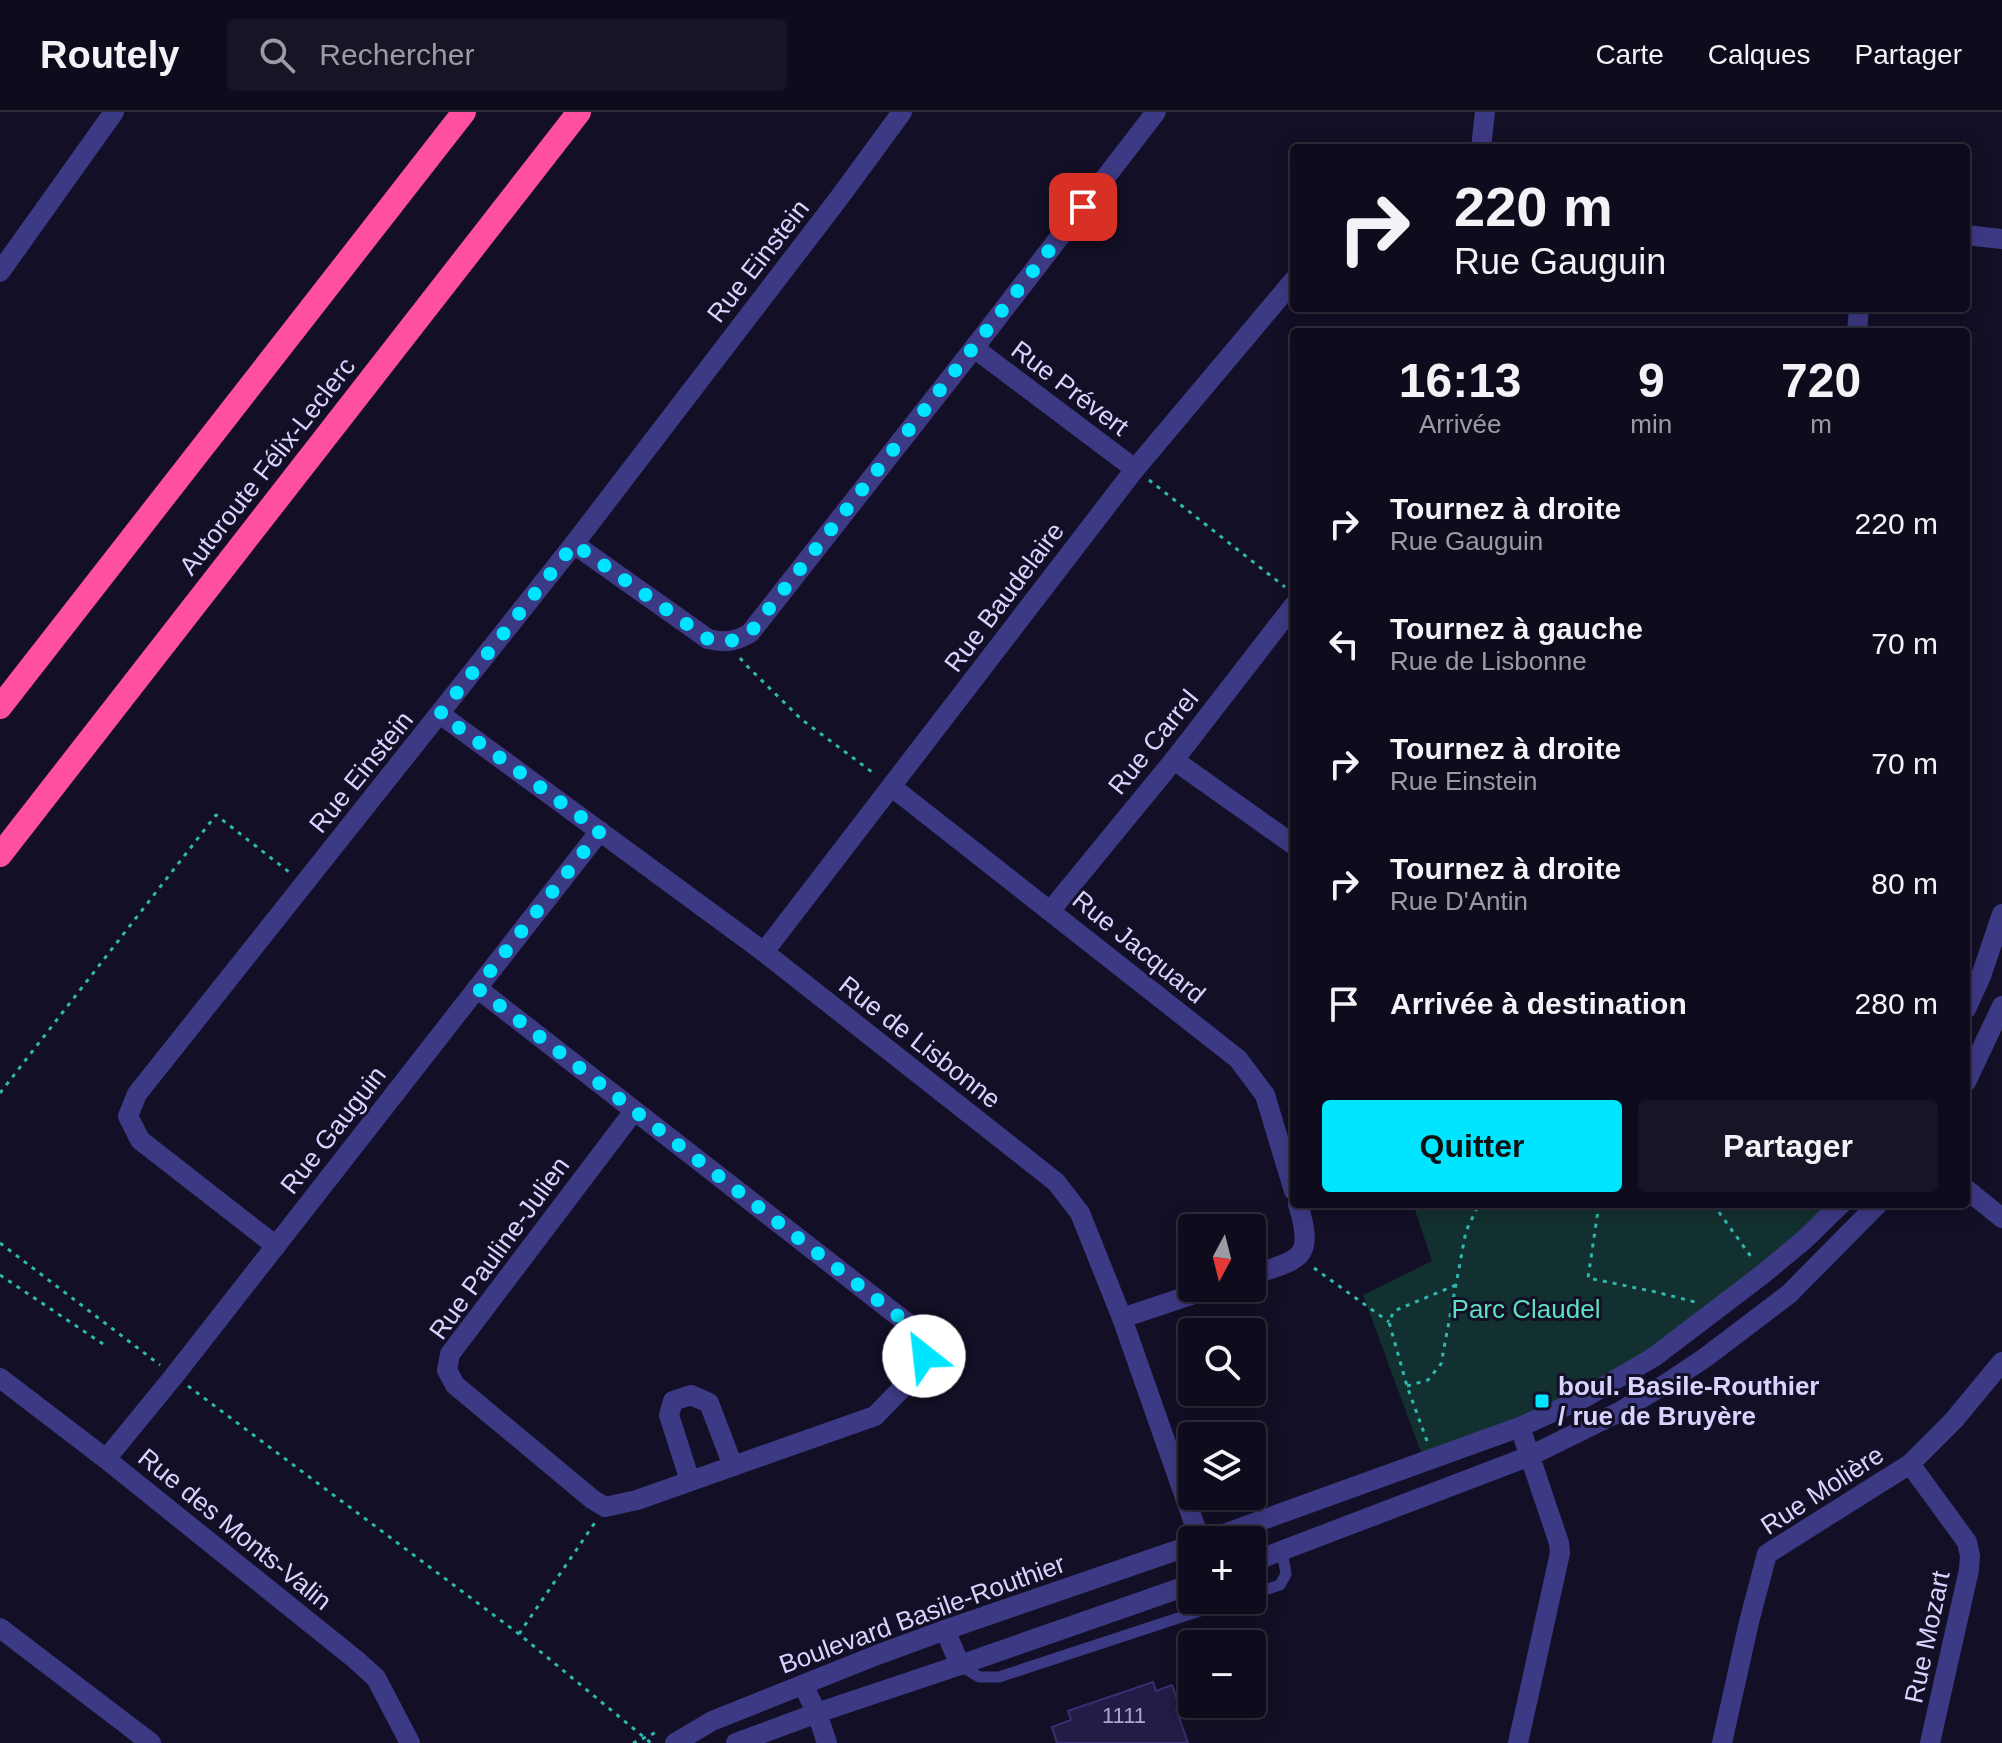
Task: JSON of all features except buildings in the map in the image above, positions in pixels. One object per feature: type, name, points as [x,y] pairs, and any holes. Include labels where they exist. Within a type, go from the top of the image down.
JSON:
[{"type":"highway","points":[[0,707],[464,112]]},
{"type":"highway","name":"Autoroute Félix-Leclerc","points":[[0,855],[579,112]]},
{"type":"street","points":[[0,272],[114,112]]},
{"type":"street","name":"Rue Einstein","points":[[276,1246],[140,1140],[128,1116],[137,1094],[574,544],[902,112]]},
{"type":"street","points":[[574,544],[708,639],[737,641],[750,633],[1156,112]]},
{"type":"street","points":[[1481,144],[1485,112]]},
{"type":"street","points":[[1970,235],[2002,239]]},
{"type":"street","name":"Rue Baudelaire","points":[[764,952],[1135,469],[1290,285]]},
{"type":"street","name":"Rue Prévert","points":[[974,348],[1135,469]]},
{"type":"street","name":"Rue Carrel","points":[[1051,910],[1174,760],[1290,610]]},
{"type":"street","name":"Rue de Lisbonne","points":[[440,714],[764,952],[1056,1182],[1080,1213],[1122,1318],[1195,1526]]},
{"type":"street","points":[[1174,760],[1290,842]]},
{"type":"street","name":"Rue Jacquard","points":[[892,787],[1238,1059],[1265,1095],[1290,1178]]},
{"type":"street","name":"Rue Gauguin","points":[[106,1459],[600,831]]},
{"type":"street","points":[[1970,1000],[2002,914]]},
{"type":"street","points":[[477,988],[911,1326],[922,1344],[924,1356],[921,1365],[875,1416],[637,1500],[605,1507]]},
{"type":"street","points":[[1970,1074],[2002,1006]]},
{"type":"street","name":"Rue Pauline-Julien","points":[[605,1507],[455,1385],[447,1370],[450,1354],[634,1111]]},
{"type":"street","points":[[1970,1192],[2002,1218]]},
{"type":"street","points":[[1266,1270],[1292,1262],[1298,1256],[1304,1244],[1305,1228],[1299,1208]]},
{"type":"street","points":[[1247,1526],[1520,1427],[1586,1397],[1654,1357],[1718,1309],[1804,1240],[1837,1208]]},
{"type":"street","points":[[1266,1557],[1530,1456],[1619,1412],[1706,1357],[1789,1294],[1874,1208]]},
{"type":"street","points":[[1122,1318],[1178,1299]]},
{"type":"street","name":"Rue Molière","points":[[1722,1743],[1767,1554],[1910,1464],[1954,1420],[2002,1362]]},
{"type":"street","name":"Rue des Monts-Valin","points":[[0,1378],[355,1659],[376,1678],[410,1743]]},
{"type":"street","points":[[690,1481],[669,1415],[673,1401],[691,1395],[709,1403],[733,1466]]},
{"type":"street","points":[[1518,1743],[1560,1553],[1520,1427]]},
{"type":"street","name":"Rue Mozart","points":[[1910,1464],[1967,1542],[1970,1556],[1930,1743]]},
{"type":"street","name":"Boulevard Basile-Routhier","points":[[675,1743],[712,1721],[945,1630],[1178,1550]]},
{"type":"street","points":[[736,1743],[1178,1589]]},
{"type":"street","points":[[0,1628],[151,1743]]},
{"type":"street","points":[[945,1630],[960,1665]]},
{"type":"street","points":[[803,1685],[827,1743]]},
{"type":"lane","points":[[1266,1590],[1280,1585],[1286,1574],[1282,1551]]},
{"type":"lane","points":[[960,1665],[979,1677],[999,1677],[1190,1614]]},
{"type":"path","points":[[1135,469],[1290,592]]},
{"type":"path","points":[[728,642],[746,665],[801,719],[892,787]]},
{"type":"path","points":[[0,1093],[216,815],[305,884]]},
{"type":"path","points":[[1407,1386],[1428,1380],[1441,1364],[1466,1231],[1477,1208]]},
{"type":"path","points":[[1598,1208],[1588,1278],[1718,1309]]},
{"type":"path","points":[[1716,1208],[1763,1274]]},
{"type":"path","points":[[0,1243],[519,1634],[651,1743]]},
{"type":"path","points":[[1298,1256],[1389,1322],[1407,1386],[1428,1443],[1425,1463]]},
{"type":"path","points":[[0,1275],[106,1346]]},
{"type":"path","points":[[1389,1322],[1394,1311],[1456,1285]]},
{"type":"path","points":[[519,1634],[605,1507]]},
{"type":"green space","name":"Parc Claudel","points":[[1414,1208],[1836,1208],[1654,1357],[1425,1463],[1363,1295],[1432,1261]]},
{"type":"place","name":"boul. Basile-Routhier / rue de Bruyère","points":[[1542,1401]]},
{"type":"route","points":[[924,1356],[922,1344],[911,1326],[477,988],[600,831],[440,714],[574,544],[708,639],[737,641],[750,633],[1083,207]]}]
